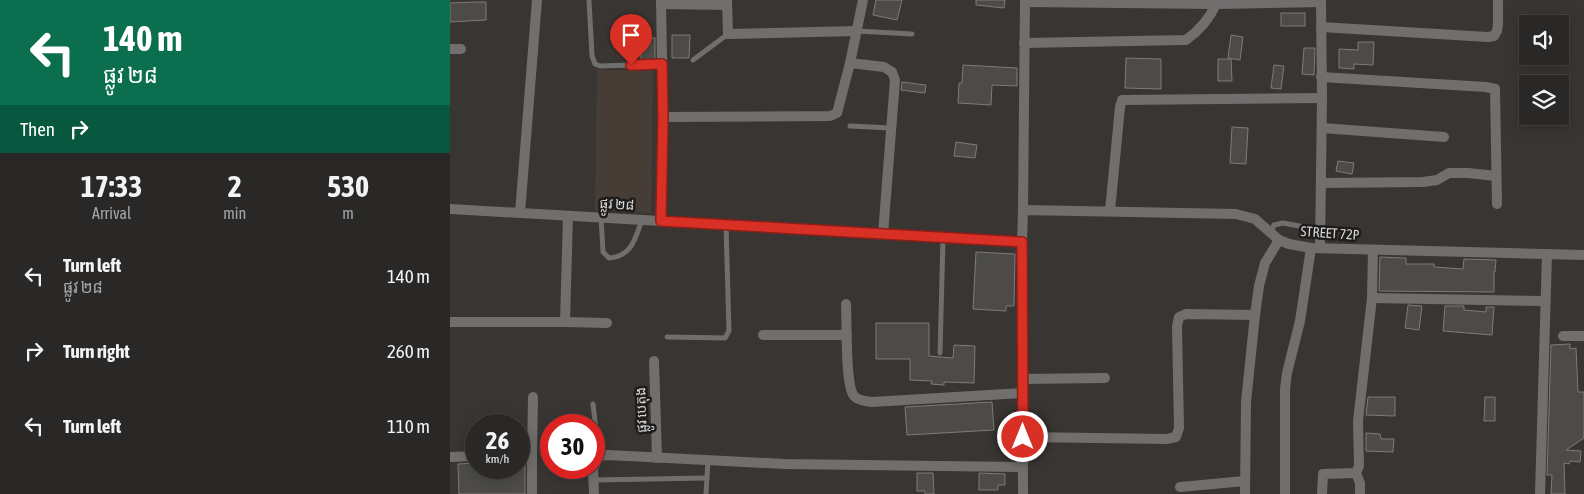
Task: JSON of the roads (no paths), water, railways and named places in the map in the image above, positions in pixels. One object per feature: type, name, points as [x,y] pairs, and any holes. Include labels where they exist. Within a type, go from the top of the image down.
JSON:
[{"type":"street","points":[[520,213],[537,0]]},
{"type":"street","points":[[663,117],[830,116],[837,113],[863,0]]},
{"type":"street","points":[[1321,27],[1488,37],[1494,36],[1497,31],[1498,0]]},
{"type":"street","points":[[1023,494],[1022,210],[1024,1],[1216,4],[1321,1],[1322,230],[1316,248],[1286,381],[1285,494]]},
{"type":"street","points":[[661,221],[663,117],[661,2],[727,2],[728,34],[857,32]]},
{"type":"street","points":[[1024,44],[1186,40],[1203,26],[1216,4]]},
{"type":"street","points":[[850,63],[884,68],[892,72],[894,80],[883,234]]},
{"type":"street","points":[[1322,77],[1495,89],[1496,204]]},
{"type":"street","points":[[1110,211],[1122,100],[1322,98]]},
{"type":"street","points":[[1322,128],[1444,137]]},
{"type":"street","points":[[1322,183],[1423,182],[1437,180],[1448,173],[1496,176]]},
{"type":"street","name":"ផ្លូវ ២៨","points":[[450,209],[1022,242]]},
{"type":"street","name":"STREET 72P","points":[[1022,210],[1236,214],[1255,219],[1275,236],[1289,244],[1316,248],[1584,255]]},
{"type":"street","points":[[565,322],[568,216]]},
{"type":"street","points":[[1245,494],[1246,402],[1255,315],[1265,263],[1275,236]]},
{"type":"street","points":[[1360,494],[1360,483],[1356,473],[1359,466],[1358,421],[1372,298],[1373,250]]},
{"type":"street","points":[[1540,494],[1546,254]]},
{"type":"street","points":[[1372,298],[1546,301]]},
{"type":"street","points":[[846,304],[851,389],[854,396],[859,399],[872,402],[1022,393]]},
{"type":"street","points":[[1023,437],[1167,439],[1176,436],[1179,428],[1177,326],[1180,317],[1186,314],[1255,315]]},
{"type":"street","points":[[450,322],[607,323]]},
{"type":"street","points":[[763,335],[847,335]]},
{"type":"street","points":[[1563,336],[1584,336]]},
{"type":"street","name":"ផ្លូវ បេតុង","points":[[654,362],[657,458]]},
{"type":"street","points":[[1022,379],[1105,378]]},
{"type":"street","points":[[532,494],[533,397]]},
{"type":"street","points":[[450,457],[465,456]]},
{"type":"street","points":[[605,456],[794,464],[1023,466]]},
{"type":"street","points":[[1322,494],[1324,474],[1356,473]]},
{"type":"street","points":[[594,480],[594,494]]},
{"type":"street","points":[[1180,486],[1245,481]]},
{"type":"lane","points":[[590,0],[592,56],[595,64],[600,66],[662,64]]},
{"type":"lane","points":[[857,32],[912,34]]},
{"type":"lane","points":[[693,60],[728,34]]},
{"type":"lane","points":[[850,126],[891,128]]},
{"type":"lane","points":[[601,217],[603,252],[609,258],[620,257],[632,247],[642,220]]},
{"type":"lane","points":[[1275,236],[1274,224],[1283,223],[1322,230]]},
{"type":"lane","points":[[667,337],[725,338],[727,336],[729,331],[726,225]]},
{"type":"lane","points":[[940,353],[943,237]]},
{"type":"lane","points":[[593,404],[594,414]]},
{"type":"lane","points":[[706,494],[708,461]]},
{"type":"lane","points":[[594,480],[707,478]]}]
